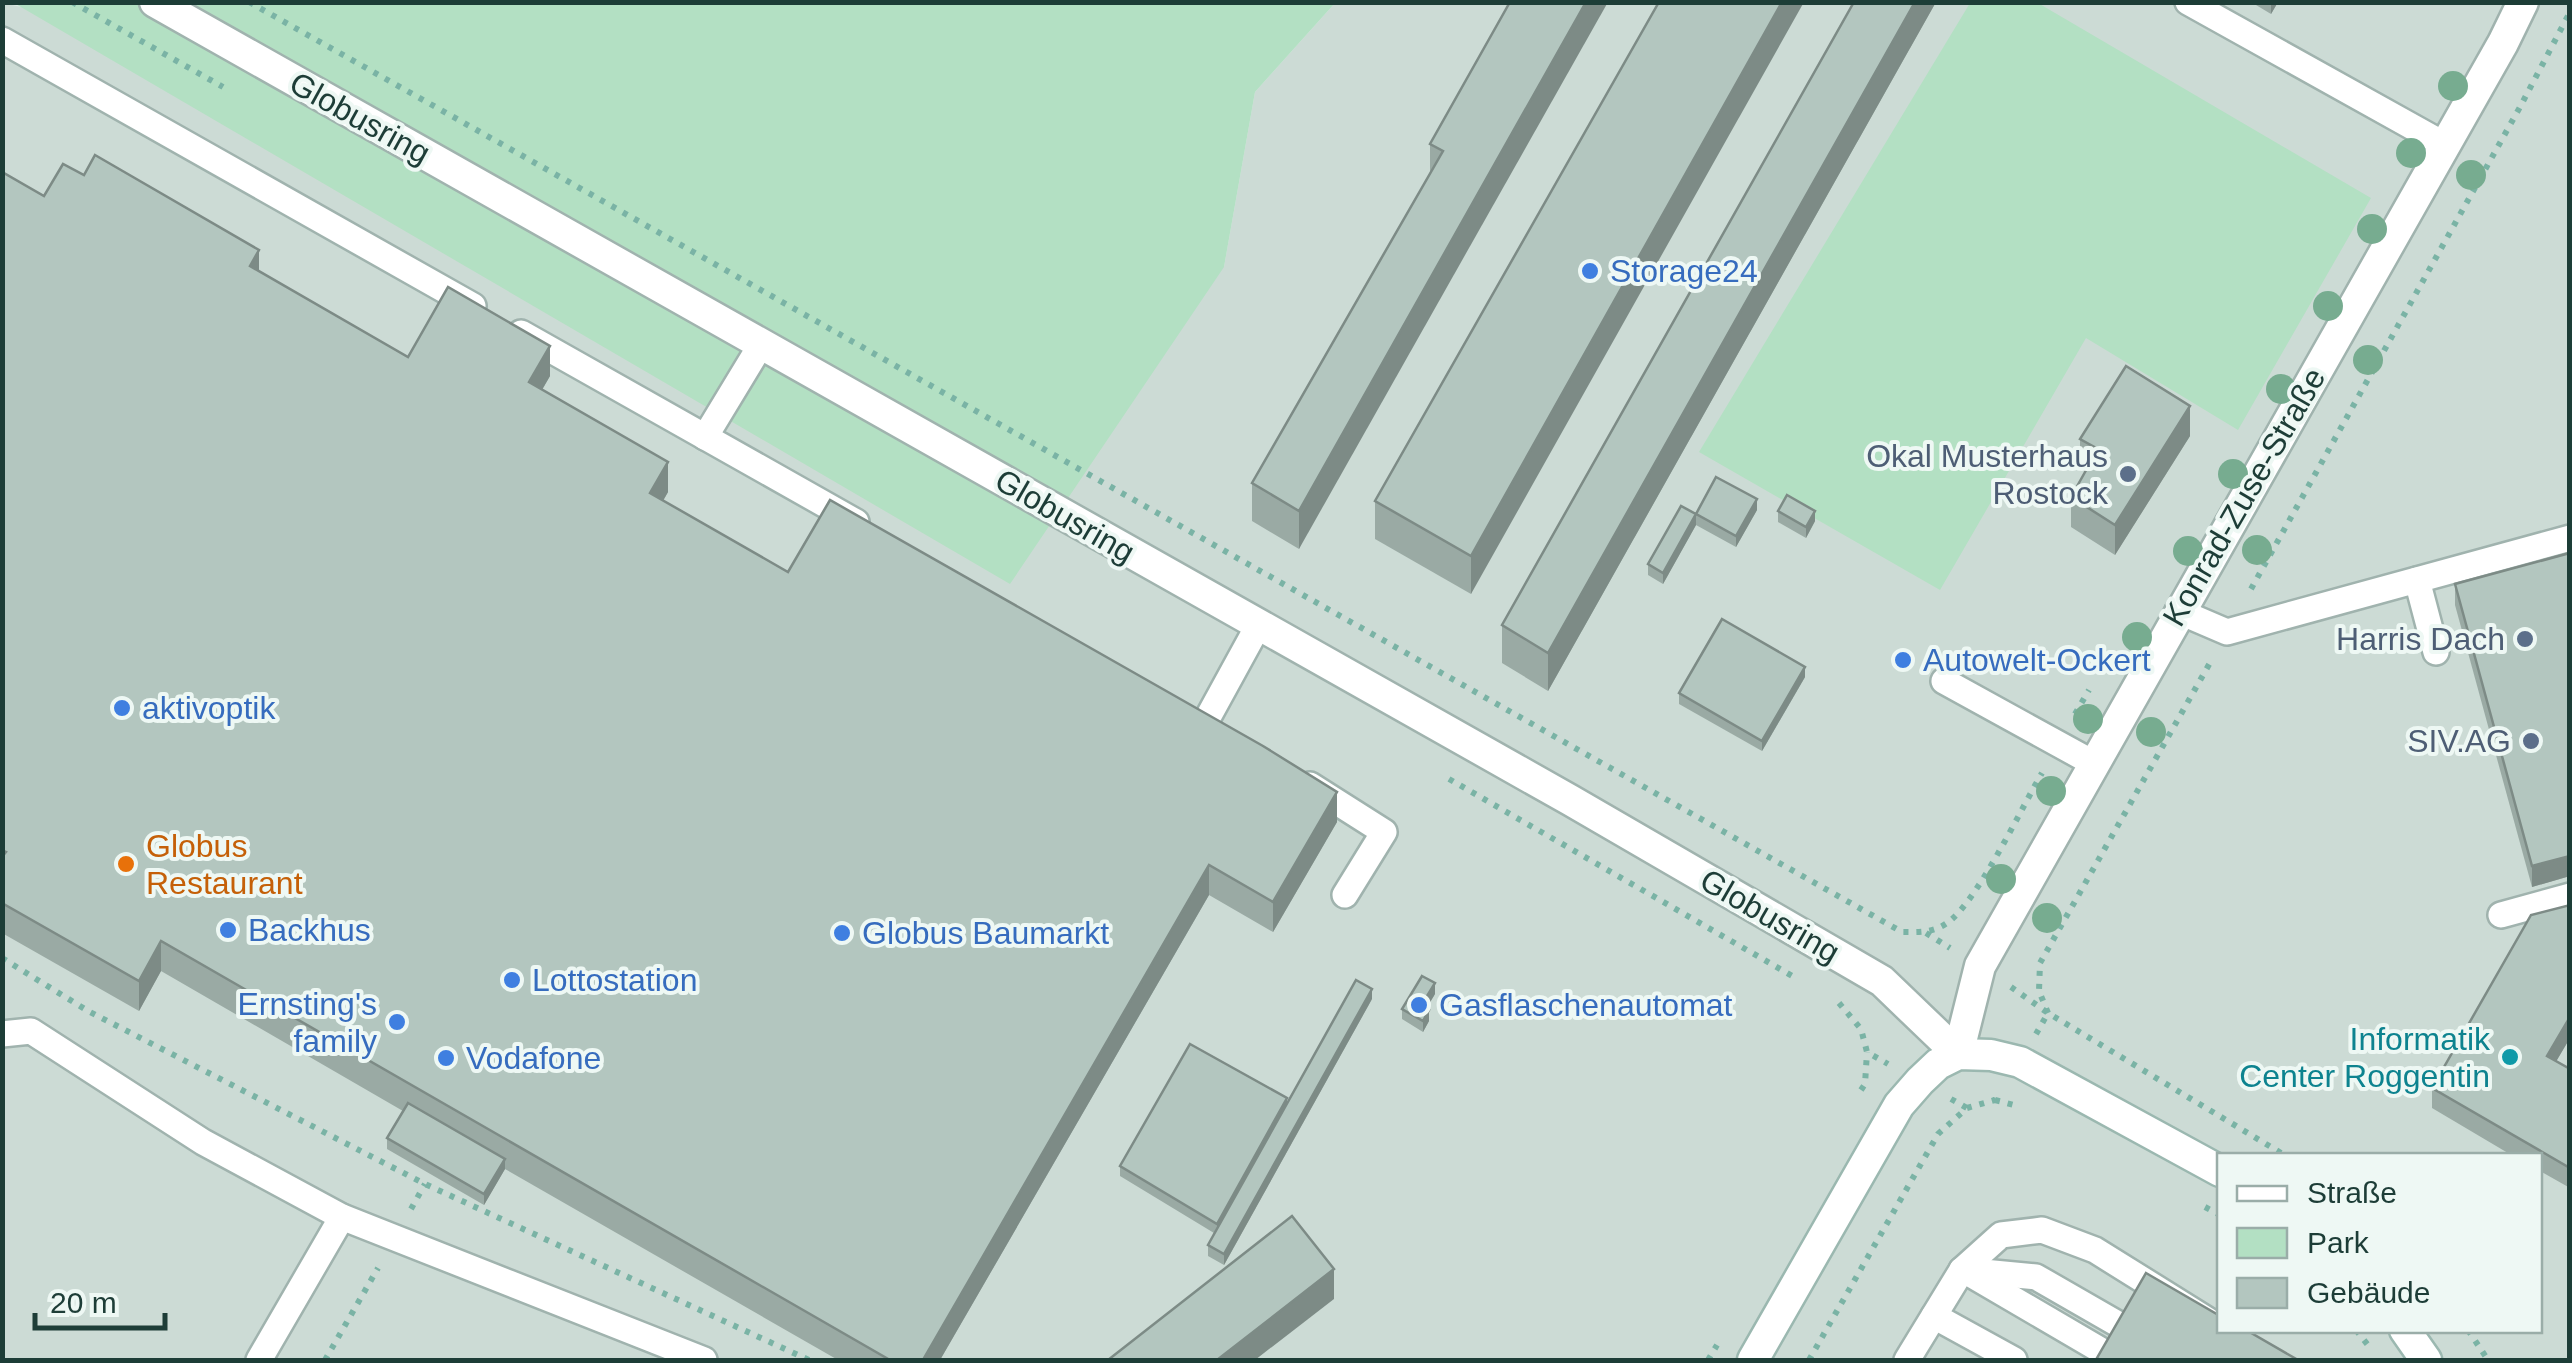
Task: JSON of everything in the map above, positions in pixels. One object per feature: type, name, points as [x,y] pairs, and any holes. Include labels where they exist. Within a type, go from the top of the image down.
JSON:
[{"type":"street","name":"Globusring","points":[[155,2],[1570,800],[1882,981],[1958,1054]]},
{"type":"street","name":"Konrad-Zuse-Straße","points":[[1958,1054],[1980,966],[2523,2]]},
{"type":"street","points":[[1753,1360],[1899,1104],[1938,1064],[1958,1054],[2005,1058],[2217,1169]]},
{"type":"street","points":[[2407,1333],[2426,1360]]},
{"type":"lane","points":[[2188,2],[2445,146]]},
{"type":"lane","points":[[2,40],[878,535]]},
{"type":"lane","points":[[705,437],[762,343]]},
{"type":"lane","points":[[2178,611],[2227,632],[2570,538]]},
{"type":"lane","points":[[2417,580],[2436,652]]},
{"type":"lane","points":[[1206,721],[1258,626]]},
{"type":"lane","points":[[1944,681],[2093,763]]},
{"type":"lane","points":[[1286,770],[1384,832],[1346,894]]},
{"type":"lane","points":[[2501,915],[2570,896]]},
{"type":"lane","points":[[2,1034],[31,1031],[204,1142],[342,1217],[704,1360]]},
{"type":"lane","points":[[260,1360],[342,1217]]},
{"type":"lane","points":[[1907,1360],[1962,1270],[2002,1236],[2042,1230],[2095,1250],[2217,1326]]},
{"type":"lane","points":[[1962,1270],[2036,1277],[2130,1331]]},
{"type":"lane","points":[[1962,1270],[2114,1358]]},
{"type":"lane","points":[[1934,1316],[2004,1358]]},
{"type":"path","points":[[72,2],[226,89]]},
{"type":"path","points":[[249,2],[1637,785],[1902,932],[1925,933]]},
{"type":"path","points":[[2281,1153],[2048,1013],[2040,990],[2040,963],[2570,12]]},
{"type":"path","points":[[1447,778],[1809,986]]},
{"type":"path","points":[[2,958],[88,1011],[425,1184],[809,1360]]},
{"type":"path","points":[[1826,996],[1844,1006],[1861,1028],[1866,1052],[1967,1108]]},
{"type":"path","points":[[1809,1360],[1938,1134],[1967,1108],[1995,1100],[2005,1058],[2048,1013]]},
{"type":"path","points":[[325,1360],[425,1184]]},
{"type":"path","points":[[2470,1333],[2488,1360]]},
{"type":"shaded area","points":[[3,3],[1224,267],[1255,92],[1335,3],[2569,3],[2569,1360],[3,1360]]},
{"type":"green space","points":[[14,3],[1335,3],[1255,92],[1224,267],[1010,584]]},
{"type":"green space","points":[[1970,3],[2038,3],[2371,198],[2238,430],[2086,338],[1940,590],[1699,452]]},
{"type":"building","points":[[1510,2],[1586,2],[1299,511],[1252,483],[1443,151],[1430,144]]},
{"type":"building","name":"Storage24","points":[[1659,2],[1782,2],[1471,556],[1375,501]]},
{"type":"building","name":"Storage24","points":[[1854,2],[1915,2],[1548,653],[1502,625]]},
{"type":"building","points":[[95,155],[259,250],[250,266],[408,357],[448,287],[550,346],[529,382],[668,462],[650,493],[788,572],[830,500],[1337,792],[1273,902],[1209,865],[923,1360],[890,1360],[161,941],[139,981],[2,903],[2,857],[6,852],[2,850],[2,172],[44,196],[63,164],[84,175]]},
{"type":"building","name":"Okal Musterhaus Rostock","points":[[2126,366],[2190,406],[2115,525],[2071,497],[2098,449],[2080,439]]},
{"type":"building","points":[[1716,477],[1757,499],[1736,536],[1696,514]]},
{"type":"building","points":[[1787,495],[1815,511],[1806,527],[1778,511]]},
{"type":"building","points":[[1681,506],[1696,514],[1663,573],[1648,564]]},
{"type":"building","name":"SIV.AG","points":[[2570,553],[2570,856],[2532,866],[2455,584]]},
{"type":"building","points":[[1722,619],[1805,667],[1762,741],[1679,693]]},
{"type":"building","name":"Informatik Center Roggentin","points":[[2570,905],[2570,1017],[2547,1056],[2570,1069],[2570,1168],[2432,1088],[2531,915]]},
{"type":"building","points":[[1422,976],[1435,983],[1421,1006],[1429,1010],[1423,1021],[1402,1009]]},
{"type":"building","points":[[1356,980],[1372,989],[1224,1254],[1208,1245]]},
{"type":"building","points":[[1190,1044],[1287,1098],[1217,1224],[1120,1166]]},
{"type":"building","points":[[408,1103],[505,1159],[484,1194],[387,1138]]},
{"type":"building","points":[[1292,1216],[1334,1269],[1217,1360],[1108,1360]]},
{"type":"building","points":[[2146,1273],[2217,1314],[2217,1333],[2251,1333],[2298,1360],[2101,1360],[2097,1358]]},
{"type":"place","name":"Storage24","points":[[1590,271]]},
{"type":"place","name":"Okal Musterhaus Rostock","points":[[2128,474]]},
{"type":"place","name":"Harris Dach","points":[[2525,639]]},
{"type":"place","name":"Autowelt-Ockert","points":[[1903,660]]},
{"type":"place","name":"aktivoptik","points":[[122,708]]},
{"type":"place","name":"SIV.AG","points":[[2531,741]]},
{"type":"place","name":"Globus Restaurant","points":[[126,864]]},
{"type":"place","name":"Backhus","points":[[228,930]]},
{"type":"place","name":"Globus Baumarkt","points":[[842,933]]},
{"type":"place","name":"Lottostation","points":[[512,980]]},
{"type":"place","name":"Gasflaschenautomat","points":[[1419,1005]]},
{"type":"place","name":"Ernsting's family","points":[[397,1022]]},
{"type":"place","name":"Informatik Center Roggentin","points":[[2510,1057]]},
{"type":"place","name":"Vodafone","points":[[446,1058]]}]
